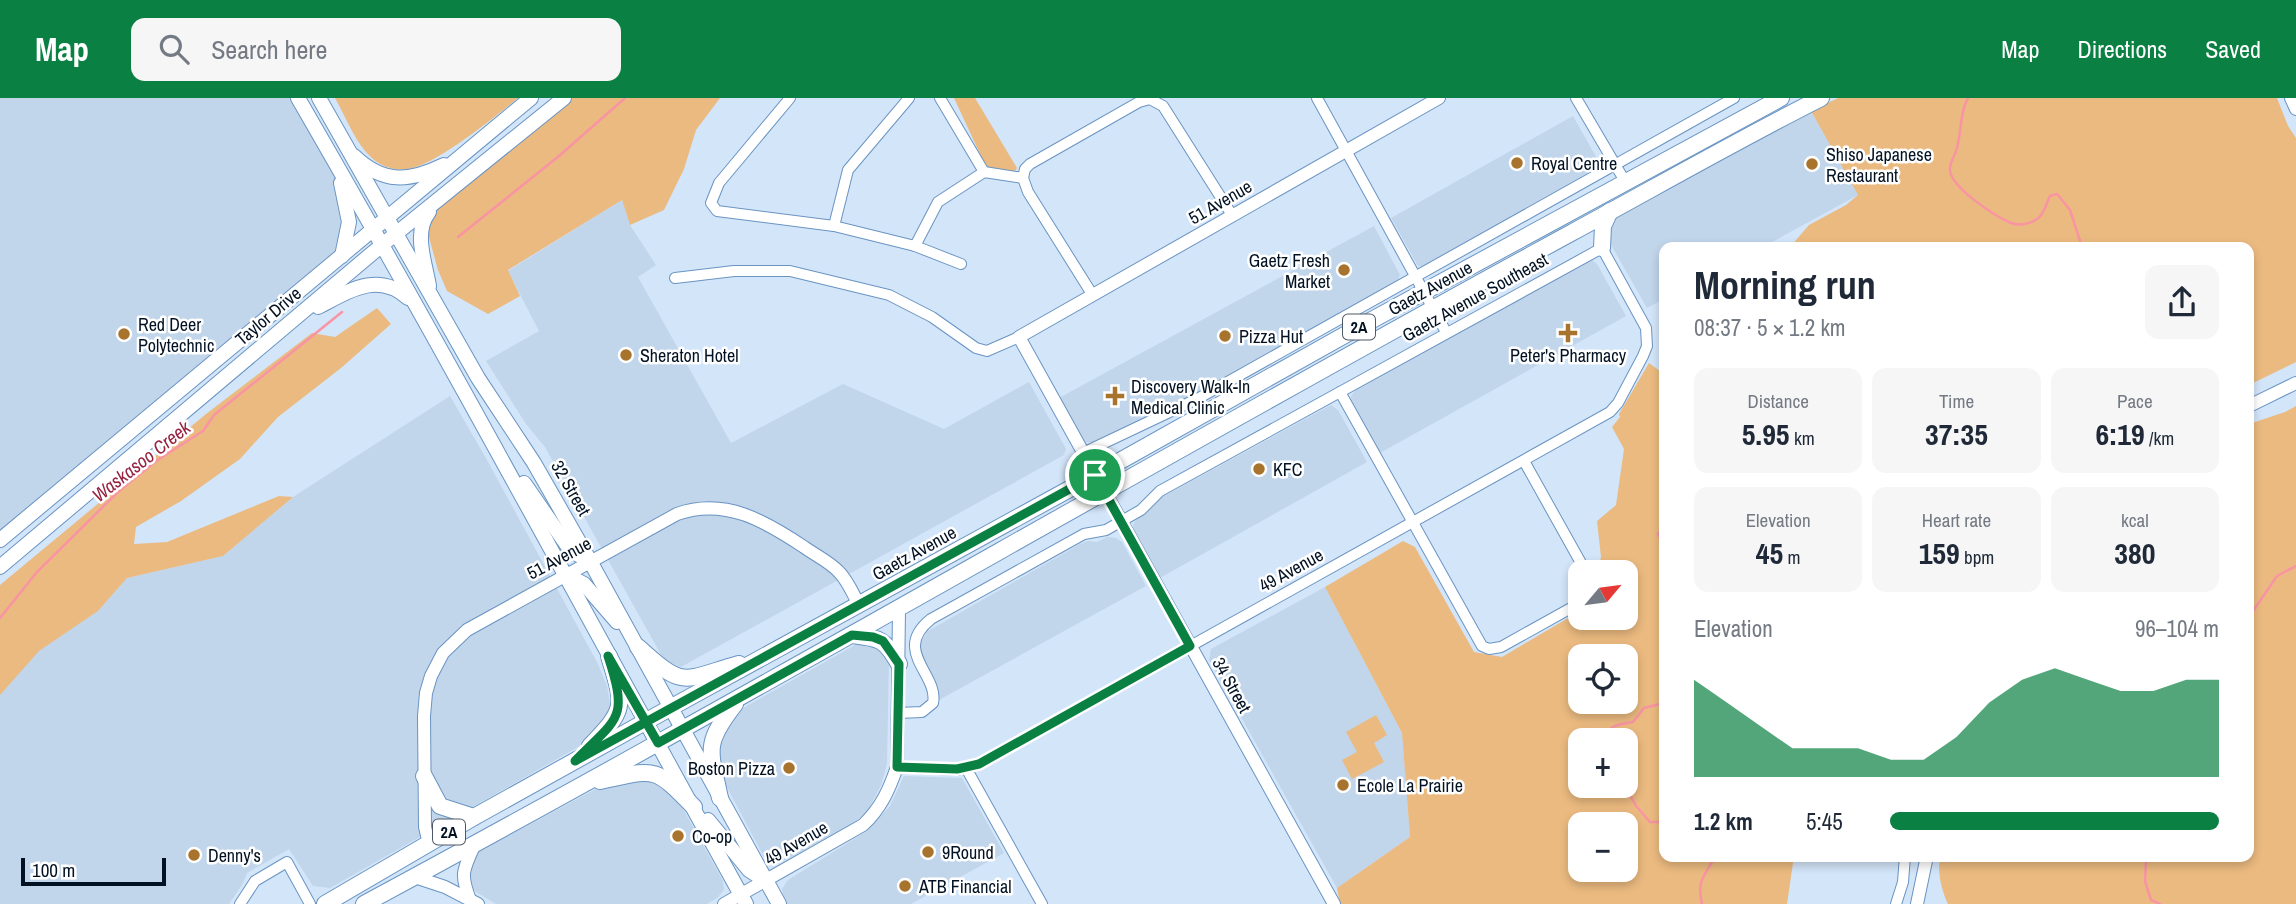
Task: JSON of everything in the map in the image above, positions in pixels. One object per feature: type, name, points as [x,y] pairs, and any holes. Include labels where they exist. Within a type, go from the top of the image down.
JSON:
[{"type":"main road","points":[[298,98],[484,424],[608,656],[744,899],[761,904]]},
{"type":"main road","name":"32 Street","points":[[319,98],[430,298],[478,379],[534,463],[590,561],[779,904]]},
{"type":"main road","name":"Taylor Drive","points":[[0,540],[531,98]]},
{"type":"main road","name":"Taylor Drive","points":[[0,567],[382,245],[564,98]]},
{"type":"main road","name":"Gaetz Avenue","points":[[325,904],[670,708],[1781,98]]},
{"type":"main road","name":"Gaetz Avenue","points":[[364,904],[474,846],[1433,308],[1821,98]]},
{"type":"main road","points":[[348,150],[375,173],[398,179],[429,172],[461,157]]},
{"type":"main road","points":[[338,167],[349,222],[342,256]]},
{"type":"main road","points":[[430,298],[421,227],[440,197]]},
{"type":"main road","points":[[1602,248],[1603,226],[1610,211]]},
{"type":"main road","points":[[1571,233],[1595,242],[1602,248]]},
{"type":"main road","points":[[292,320],[349,290],[377,283],[400,291],[416,306]]},
{"type":"main road","points":[[484,424],[571,551],[590,561]]},
{"type":"main road","points":[[899,608],[915,589],[975,554],[999,528]]},
{"type":"main road","points":[[565,574],[584,584],[638,648],[664,671],[685,679],[768,655]]},
{"type":"main road","points":[[784,673],[789,664],[805,651],[853,622],[859,605]]},
{"type":"main road","points":[[852,635],[883,641],[899,664]]},
{"type":"main road","points":[[575,761],[612,724],[618,710],[618,687],[608,656]]},
{"type":"main road","points":[[720,798],[712,760],[712,738],[720,723],[742,696]]},
{"type":"main road","points":[[583,785],[644,772],[666,778],[713,825],[749,870],[766,881]]},
{"type":"main road","points":[[424,776],[440,806],[474,817]]},
{"type":"main road","points":[[385,893],[428,854],[429,844]]},
{"type":"street","points":[[790,98],[719,183],[711,203],[717,211],[834,226],[915,246],[961,264]]},
{"type":"street","points":[[834,226],[848,170],[909,98]]},
{"type":"street","points":[[940,98],[984,172]]},
{"type":"street","points":[[1317,98],[1446,332]]},
{"type":"street","name":"51 Avenue","points":[[1018,337],[1439,98]]},
{"type":"street","points":[[1576,98],[1626,183]]},
{"type":"street","points":[[1083,453],[1199,398],[1734,98]]},
{"type":"street","points":[[2291,98],[2296,109]]},
{"type":"street","points":[[1092,295],[1028,192],[1023,178],[1025,169],[1030,164],[1139,102],[1150,99],[1161,104],[1232,215]]},
{"type":"street","points":[[915,246],[938,202],[984,172],[1023,178]]},
{"type":"street","name":"49 Avenue","points":[[897,767],[966,768],[979,764],[1612,410],[1643,356],[1647,346],[1646,328],[1602,248]]},
{"type":"street","name":"Gaetz Avenue Southeast","points":[[898,713],[922,712],[933,703],[934,693],[915,651],[919,633],[926,623],[1084,534],[1103,531],[1121,522],[1144,508],[1160,491],[1602,248]]},
{"type":"street","points":[[676,278],[734,271],[790,271],[889,295],[932,317],[976,348],[987,351],[1018,337]]},
{"type":"street","name":"34 Street","points":[[1018,337],[1334,904]]},
{"type":"street","points":[[2254,404],[2296,383]]},
{"type":"street","points":[[1340,392],[1479,642],[1489,649],[1501,647],[1568,610]]},
{"type":"street","points":[[1524,461],[1579,560]]},
{"type":"street","name":"51 Avenue","points":[[429,844],[425,827],[424,776],[426,693],[431,676],[443,653],[467,629],[565,574],[677,514],[707,508],[728,509],[756,519],[834,567],[845,578],[859,605]]},
{"type":"street","name":"49 Avenue","points":[[724,904],[744,899],[766,881],[863,825],[877,811],[897,767],[899,608]]},
{"type":"street","points":[[966,768],[1042,904]]},
{"type":"street","points":[[474,846],[463,874],[463,882],[474,902]]},
{"type":"street","points":[[240,904],[255,881],[287,862],[310,904]]},
{"type":"street","points":[[1896,904],[1903,882],[1905,862]]},
{"type":"street","points":[[1917,904],[1926,862]]},
{"type":"street","points":[[415,877],[445,887],[474,902]]},
{"type":"shaded area","name":"Red Deer Polytechnic","points":[[0,98],[299,98],[338,168],[348,216],[342,256],[0,540]]},
{"type":"shaded area","points":[[335,98],[518,98],[449,150],[420,166],[400,170],[384,166],[370,156],[358,141]]},
{"type":"shaded area","points":[[570,98],[720,98],[696,130],[684,169],[664,210],[630,225],[622,200],[508,270],[520,296],[488,314],[447,291],[428,234],[435,211]]},
{"type":"shaded area","points":[[954,98],[975,98],[1017,168],[1015,171],[987,169]]},
{"type":"shaded area","points":[[1838,98],[2277,98],[2296,138],[2296,362],[2254,383],[2254,242],[1794,242],[1809,225],[1846,205],[1858,195],[1811,111]]},
{"type":"shaded area","points":[[1811,111],[1858,195],[1772,242],[1659,242],[1659,302],[1647,308],[1610,243],[1611,225],[1615,218]]},
{"type":"shaded area","points":[[1573,116],[1599,162],[1597,169],[1423,267],[1418,266],[1391,218]]},
{"type":"shaded area","points":[[622,200],[630,225],[656,265],[638,277],[731,443],[843,384],[944,429],[1029,382],[1066,449],[1064,455],[681,667],[664,660],[545,447],[526,424],[486,361],[539,331],[508,271]]},
{"type":"shaded area","points":[[1374,226],[1400,275],[1397,282],[1199,394],[1093,442],[1084,442],[1059,398]]},
{"type":"shaded area","points":[[1592,260],[1597,264],[1626,316],[1380,453],[1351,402],[1351,396],[1356,390]]},
{"type":"shaded area","points":[[377,308],[391,324],[341,368],[278,417],[240,459],[181,501],[136,527],[134,544],[167,542],[279,496],[293,497],[223,556],[127,578],[98,611],[39,651],[0,695],[0,585],[206,414],[312,333],[335,337]]},
{"type":"shaded area","points":[[1649,363],[1659,370],[1659,862],[1793,862],[1787,904],[1340,904],[1337,888],[1410,837],[1402,733],[1325,587],[1403,541],[1415,547],[1474,652],[1502,657],[1568,618],[1568,630],[1638,630],[1638,560],[1600,560],[1597,521],[1616,505],[1624,449],[1612,427]]},
{"type":"shaded area","points":[[450,396],[598,664],[607,686],[611,709],[604,725],[580,746],[330,888],[313,886],[289,849],[247,873],[229,904],[0,904],[0,677],[98,611],[127,578],[223,556],[293,497]]},
{"type":"shaded area","points":[[1331,405],[1338,410],[1367,462],[1158,579],[1134,534],[1135,521],[1147,512],[1155,501]]},
{"type":"shaded area","points":[[2296,406],[2296,904],[1948,904],[1940,880],[1940,862],[2254,862],[2254,422]]},
{"type":"shaded area","points":[[1107,537],[1122,542],[1146,586],[939,700],[922,671],[919,659],[921,641],[928,631],[1080,544],[1097,542]]},
{"type":"shaded area","name":"Ecole La Prairie","points":[[1325,587],[1402,733],[1410,837],[1337,888],[1209,660],[1211,649]]},
{"type":"shaded area","points":[[864,640],[876,644],[889,658],[887,764],[881,785],[868,810],[854,823],[786,860],[772,862],[765,859],[721,776],[715,737],[734,713]]},
{"type":"shaded area","points":[[1376,715],[1387,735],[1374,743],[1384,762],[1352,779],[1342,760],[1357,752],[1346,732]]},
{"type":"shaded area","points":[[636,772],[672,789],[723,881],[724,890],[717,898],[707,904],[496,904],[473,890],[467,870],[477,853],[618,777]]},
{"type":"shaded area","points":[[904,776],[962,778],[1004,853],[911,904],[785,904],[782,889],[788,880],[867,831],[890,806]]},
{"type":"waterway","name":"Waskasoo Creek","points":[[458,237],[559,156],[625,98]]},
{"type":"waterway","points":[[1968,98],[1950,168],[1959,186],[1985,208],[2017,224],[2028,223],[2040,217],[2050,196],[2057,194],[2070,210],[2080,242]]},
{"type":"waterway","name":"Waskasoo Creek","points":[[0,618],[37,572],[119,491],[156,461],[203,431],[214,415],[342,312]]},
{"type":"waterway","name":"Waskasoo Creek","points":[[2254,610],[2277,576],[2296,566]]},
{"type":"waterway","points":[[1611,728],[1633,722],[1644,708],[1659,704]]},
{"type":"waterway","points":[[1632,798],[1650,822],[1659,822]]},
{"type":"waterway","points":[[1702,904],[1701,883],[1712,862]]},
{"type":"waterway","name":"Waskasoo Creek","points":[[2146,862],[2145,881],[2151,900],[2160,904]]},
{"type":"place","name":"Royal Centre","points":[[1517,163]]},
{"type":"place","name":"Shiso Japanese Restaurant","points":[[1812,164]]},
{"type":"place","name":"Gaetz Fresh Market","points":[[1344,270]]},
{"type":"place","name":"Peter's Pharmacy","points":[[1568,333]]},
{"type":"place","name":"Red Deer Polytechnic","points":[[124,334]]},
{"type":"place","name":"Pizza Hut","points":[[1225,336]]},
{"type":"place","name":"Sheraton Hotel","points":[[626,355]]},
{"type":"place","name":"Discovery Walk-In Medical Clinic","points":[[1115,396]]},
{"type":"place","name":"KFC","points":[[1259,469]]},
{"type":"place","name":"Boston Pizza","points":[[789,768]]},
{"type":"place","name":"Ecole La Prairie","points":[[1343,785]]},
{"type":"place","name":"Co-op","points":[[678,836]]},
{"type":"place","name":"9Round","points":[[928,852]]},
{"type":"place","name":"Denny's","points":[[194,855]]},
{"type":"place","name":"ATB Financial","points":[[905,886]]},
{"type":"route","points":[[1095,475],[646,722],[608,656],[620,698],[616,718],[575,761],[646,722],[658,743],[852,635],[883,641],[899,664],[897,767],[957,769],[979,764],[1190,646],[1095,475]]}]
